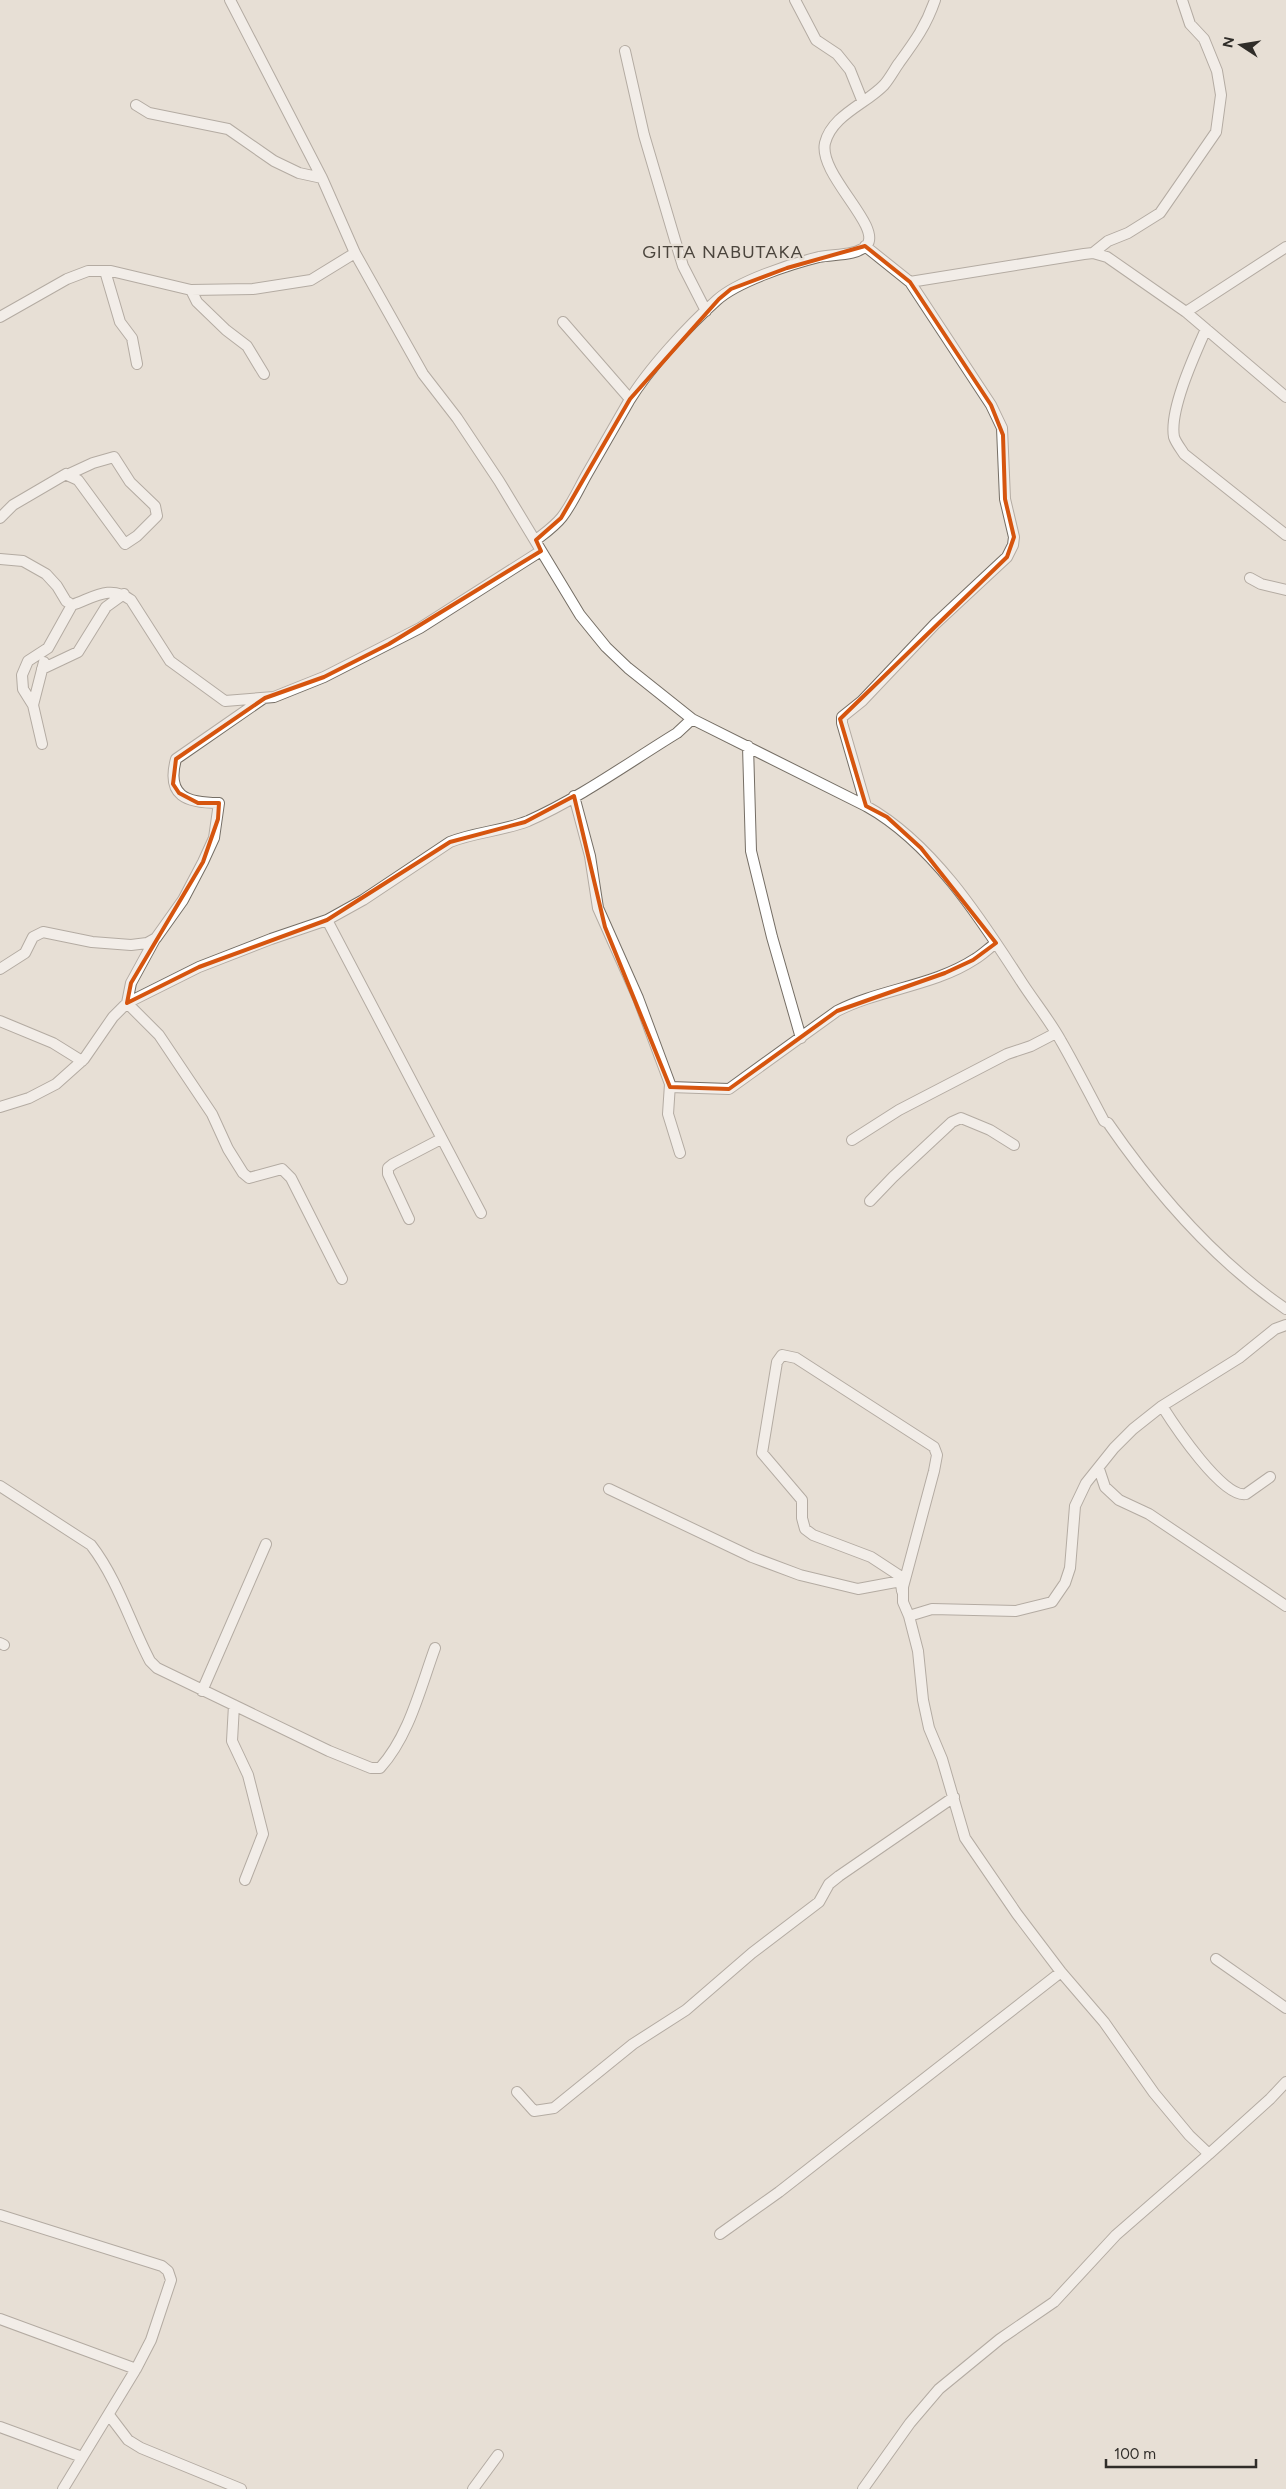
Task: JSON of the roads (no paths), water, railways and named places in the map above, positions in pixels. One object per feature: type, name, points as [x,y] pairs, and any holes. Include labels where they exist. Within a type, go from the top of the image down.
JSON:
[{"type":"street","points":[[230,0],[322,178],[356,252],[423,374],[457,418],[536,540],[580,615],[606,647],[657,692],[692,719],[887,817],[921,848],[960,893],[996,943],[1056,1033],[1104,1121],[1108,1123],[1171,1206],[1192,1230],[1252,1286],[1286,1309]]},
{"type":"street","points":[[795,0],[816,40],[838,54],[850,70],[862,100]]},
{"type":"street","points":[[536,540],[561,518],[630,399],[706,311],[731,290],[818,257],[858,250],[869,241],[869,231],[858,210],[837,183],[824,151],[826,141],[832,129],[862,100],[880,88],[892,74],[927,23],[935,0]]},
{"type":"street","points":[[1093,253],[1108,241],[1128,233],[1160,213],[1216,132],[1221,95],[1217,71],[1204,40],[1190,24],[1182,0]]},
{"type":"street","points":[[625,51],[644,135],[674,240],[683,266],[706,311]]},
{"type":"street","points":[[136,105],[149,113],[228,129],[274,161],[299,173],[322,178]]},
{"type":"street","points":[[865,246],[910,282],[990,405],[1002,428],[1005,499],[1014,536],[1013,545],[1007,557],[935,624],[862,701],[842,717],[842,723],[866,806]]},
{"type":"street","points":[[1186,312],[1286,247]]},
{"type":"street","points":[[0,317],[68,279],[88,271],[104,271],[139,276],[191,290],[253,289],[311,280],[356,252]]},
{"type":"street","points":[[910,282],[1093,253],[1107,257],[1186,312],[1286,397]]},
{"type":"street","points":[[104,271],[120,322],[132,338],[138,364]]},
{"type":"street","points":[[191,290],[197,302],[226,330],[247,346],[264,374]]},
{"type":"street","points":[[563,322],[630,399]]},
{"type":"street","points":[[1206,329],[1183,386],[1174,420],[1174,439],[1184,454],[1286,535]]},
{"type":"street","points":[[0,518],[13,505],[50,482],[93,463],[114,457],[130,482],[155,506],[157,516],[137,536],[125,544],[78,480],[67,475]]},
{"type":"street","points":[[225,701],[274,697],[324,677],[412,632],[542,551]]},
{"type":"street","points":[[0,558],[23,560],[46,574],[72,605]]},
{"type":"street","points":[[1250,578],[1261,584],[1286,590]]},
{"type":"street","points":[[33,705],[48,648],[72,605],[99,593],[124,594],[131,600],[170,661],[225,701],[236,718]]},
{"type":"street","points":[[42,669],[78,652],[106,607],[124,594]]},
{"type":"street","points":[[42,744],[33,705],[23,689],[22,675],[28,661],[48,648]]},
{"type":"street","points":[[127,1003],[130,983],[156,938],[194,882],[214,838],[218,819],[219,803],[198,803],[179,793],[173,784],[176,760],[265,698]]},
{"type":"street","points":[[0,1107],[29,1098],[56,1084],[82,1061],[113,1017],[127,1003],[199,967],[327,920],[363,900],[450,842],[463,836],[525,822],[574,796],[677,733],[692,719]]},
{"type":"street","points":[[748,746],[751,851],[772,937],[801,1038]]},
{"type":"street","points":[[574,796],[590,856],[598,908],[638,998],[670,1086],[668,1114],[680,1153]]},
{"type":"street","points":[[327,920],[481,1213]]},
{"type":"street","points":[[0,969],[25,953],[33,937],[43,932],[92,942],[131,945],[147,943],[156,938]]},
{"type":"street","points":[[670,1086],[729,1089],[837,1012],[857,1001],[945,973],[974,960],[996,943]]},
{"type":"street","points":[[127,1003],[159,1035],[212,1114],[228,1149],[243,1173],[249,1178],[282,1168],[291,1178],[342,1279]]},
{"type":"street","points":[[0,1021],[53,1043],[82,1061]]},
{"type":"street","points":[[852,1140],[899,1110],[1007,1054],[1031,1046],[1056,1033]]},
{"type":"street","points":[[870,1201],[952,1122],[961,1118],[990,1130],[1014,1145]]},
{"type":"street","points":[[408,1219],[388,1174],[388,1168],[442,1138]]},
{"type":"street","points":[[909,1616],[932,1609],[1016,1611],[1052,1602],[1065,1584],[1070,1568],[1075,1506],[1086,1483],[1121,1440],[1162,1406],[1239,1358],[1275,1329],[1286,1325]]},
{"type":"street","points":[[901,1586],[934,1471],[936,1456],[934,1447],[796,1358],[782,1355],[778,1362],[762,1453],[802,1500],[802,1518],[805,1529],[813,1535],[872,1557],[900,1576],[901,1586],[903,1602],[909,1616],[918,1651],[923,1700],[929,1728],[942,1760],[965,1838],[975,1855],[1061,1972],[1104,2022],[1174,2118],[1209,2154]]},
{"type":"street","points":[[1162,1406],[1191,1450],[1235,1493],[1246,1494],[1270,1478]]},
{"type":"street","points":[[1099,1469],[1105,1487],[1119,1500],[1149,1514],[1286,1606]]},
{"type":"street","points":[[0,1486],[91,1546],[116,1588],[150,1661],[172,1678],[234,1705],[329,1751],[367,1766],[380,1768],[393,1753],[404,1730],[435,1648]]},
{"type":"street","points":[[609,1488],[752,1557],[800,1576],[858,1589],[901,1586]]},
{"type":"street","points":[[202,1691],[266,1544]]},
{"type":"street","points":[[234,1705],[232,1741],[248,1775],[263,1834],[245,1880]]},
{"type":"street","points":[[517,2092],[534,2111],[554,2108],[633,2044],[686,2010],[752,1953],[819,1902],[829,1884],[839,1876],[954,1797]]},
{"type":"street","points":[[1216,1959],[1286,2008]]},
{"type":"street","points":[[720,2234],[779,2192],[1061,1972]]},
{"type":"street","points":[[863,2489],[910,2423],[940,2389],[1000,2339],[1054,2302],[1116,2235],[1209,2154],[1286,2082]]},
{"type":"street","points":[[0,2215],[162,2266],[168,2271],[171,2280],[151,2340],[109,2415],[63,2489]]},
{"type":"street","points":[[0,2319],[136,2369]]},
{"type":"street","points":[[109,2415],[128,2440],[141,2448],[241,2489]]},
{"type":"street","points":[[0,2426],[82,2457]]},
{"type":"street","points":[[473,2489],[498,2455]]},
{"type":"district","name":"GITTA NABUTAKA","points":[[723,252]]}]
